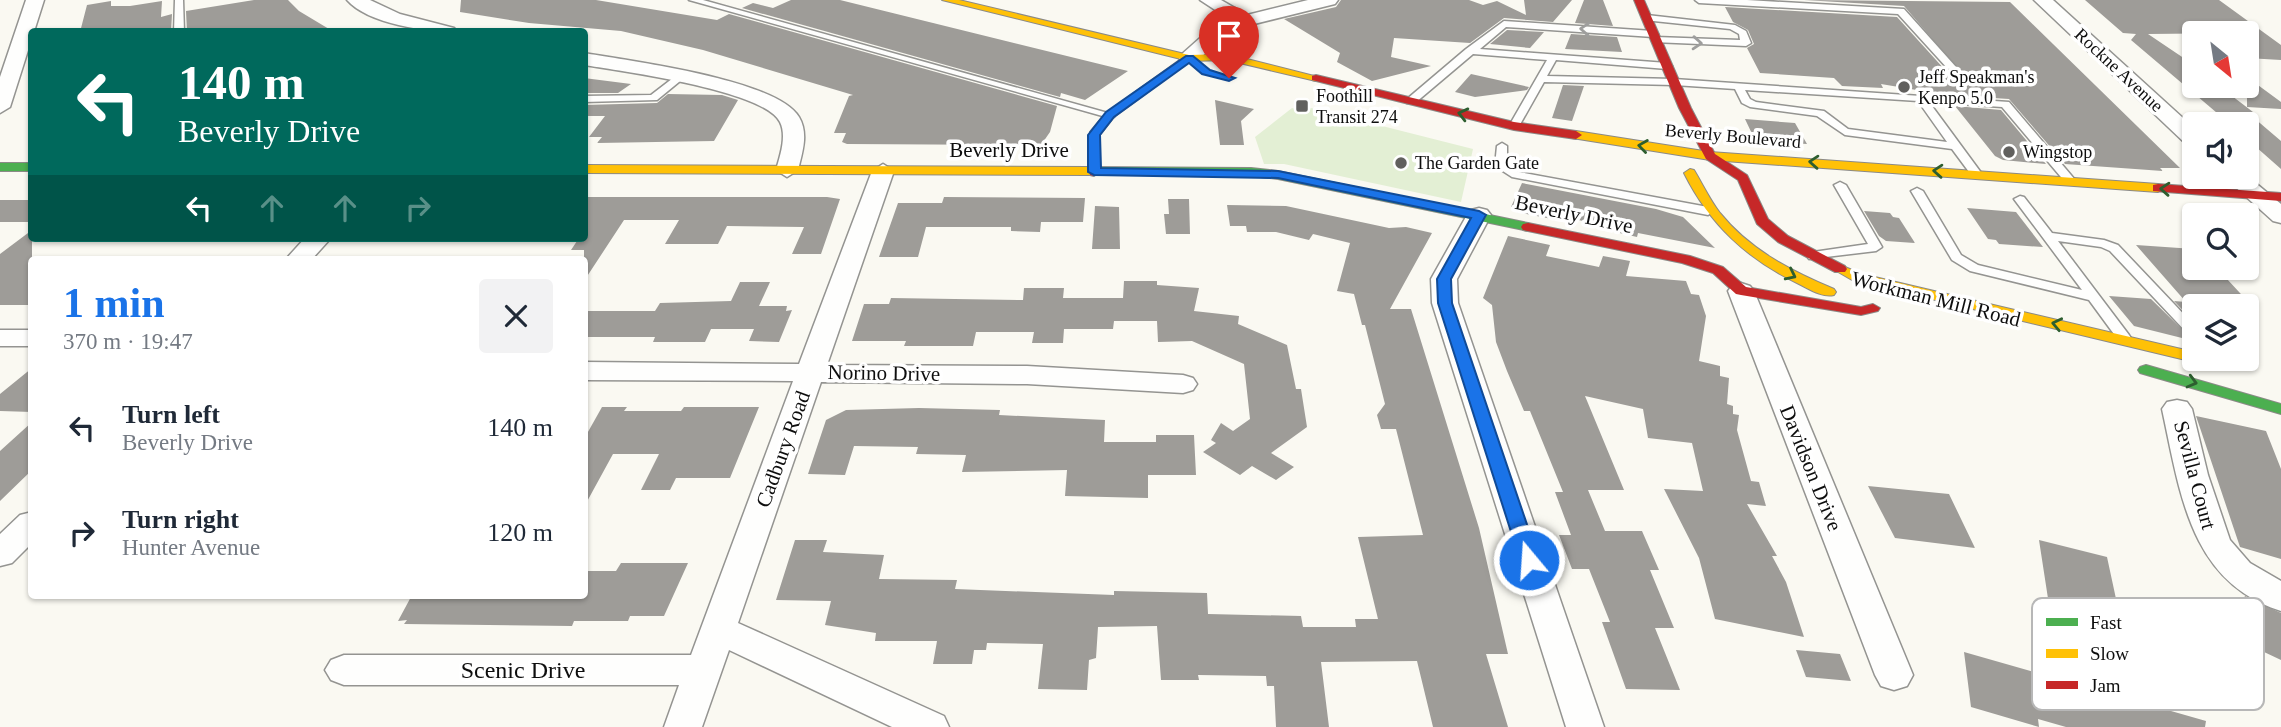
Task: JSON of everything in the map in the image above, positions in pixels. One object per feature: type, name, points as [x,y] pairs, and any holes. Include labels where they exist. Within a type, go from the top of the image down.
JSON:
[{"type":"main road","name":"Beverly Boulevard","points":[[947,0],[1189,58],[1227,57],[1514,126],[1710,156],[2070,181],[2269,212],[2281,197]]},
{"type":"main road","points":[[1639,0],[1674,82],[1710,156],[1743,178]]},
{"type":"main road","points":[[1094,172],[1094,135],[1110,115],[1189,58]]},
{"type":"main road","name":"Beverly Boulevard","points":[[1189,58],[1206,72],[1219,75]]},
{"type":"main road","points":[[1690,173],[1710,156]]},
{"type":"main road","points":[[0,167],[28,167]]},
{"type":"main road","name":"Beverly Drive","points":[[588,170],[1278,174],[1685,259],[1717,270]]},
{"type":"main road","name":"Beverly Boulevard","points":[[1670,171],[1766,180]]},
{"type":"main road","name":"Workman Mill Road","points":[[1690,173],[1696,192],[1725,244],[1793,276],[1880,310],[1861,311],[1741,291]]},
{"type":"main road","name":"Workman Mill Road","points":[[1743,178],[1762,220],[1783,239],[1857,277],[2182,354]]},
{"type":"main road","points":[[1834,185],[1866,187]]},
{"type":"main road","points":[[1911,191],[1943,193]]},
{"type":"main road","points":[[2014,199],[2046,201]]},
{"type":"main road","points":[[1685,259],[1725,244]]},
{"type":"main road","name":"Davidson Drive","points":[[1717,270],[1741,291]]},
{"type":"main road","points":[[2124,338],[2126,364],[2281,409]]},
{"type":"street","points":[[0,107],[35,0]]},
{"type":"street","points":[[356,0],[394,18],[433,28]]},
{"type":"street","points":[[1209,0],[1243,20]]},
{"type":"street","points":[[1189,58],[1224,26],[1329,0]]},
{"type":"street","name":"Rockne Avenue","points":[[2043,0],[2182,128]]},
{"type":"street","points":[[588,60],[680,77],[755,96],[788,115],[795,133],[787,170]]},
{"type":"street","name":"Cadbury Road","points":[[683,727],[883,171]]},
{"type":"street","points":[[2247,189],[2269,212]]},
{"type":"street","points":[[1479,215],[1444,279],[1445,303],[1585,727]]},
{"type":"street","points":[[301,256],[315,242]]},
{"type":"street","name":"Davidson Drive","points":[[1741,291],[1894,675]]},
{"type":"street","points":[[0,338],[28,338]]},
{"type":"street","name":"Norino Drive","points":[[588,371],[1027,375],[1183,384]]},
{"type":"street","name":"Sevilla Court","points":[[2177,410],[2192,475],[2215,545],[2238,572],[2281,598]]},
{"type":"street","points":[[0,554],[28,527]]},
{"type":"street","points":[[718,629],[930,727]]},
{"type":"street","name":"Scenic Drive","points":[[344,670],[703,670]]},
{"type":"lane","points":[[178,0],[179,28]]},
{"type":"lane","points":[[693,0],[1110,115]]},
{"type":"lane","points":[[1699,0],[1901,11],[1951,67]]},
{"type":"lane","points":[[1411,101],[1504,24],[1737,45],[1746,43],[1743,33],[1726,26],[1647,18]]},
{"type":"lane","points":[[1469,51],[1667,66]]},
{"type":"lane","points":[[1514,126],[1553,57]]},
{"type":"lane","points":[[588,99],[653,98],[680,77]]},
{"type":"lane","points":[[1542,79],[1674,82],[2005,104],[2070,181]]},
{"type":"lane","points":[[1739,87],[1746,100],[1754,105],[1811,110],[1828,117],[1845,132],[1955,146]]},
{"type":"lane","points":[[1922,100],[1976,174]]},
{"type":"lane","points":[[1503,146],[1501,166],[1516,175],[1708,211]]},
{"type":"lane","points":[[1812,256],[1876,247],[1834,185]]},
{"type":"lane","points":[[1911,191],[1962,262],[1974,268],[2094,297]]},
{"type":"lane","points":[[2014,199],[2048,236],[2124,338]]},
{"type":"lane","points":[[2048,236],[2104,244],[2114,248],[2182,319]]},
{"type":"green space","points":[[1292,108],[1305,112],[1311,108],[1473,149],[1461,202],[1284,164],[1264,164],[1255,137]]},
{"type":"building","points":[[254,0],[288,0],[299,11],[327,28],[187,28],[186,11]]},
{"type":"building","points":[[461,0],[596,0],[717,20],[729,14],[1057,106],[1050,132],[1041,145],[847,144],[842,142],[846,133],[834,133],[849,96],[853,95],[703,50],[621,31],[529,23],[460,12]]},
{"type":"building","points":[[791,0],[840,0],[1128,71],[1085,100],[1061,93],[1060,97],[742,8],[753,3],[773,8]]},
{"type":"building","points":[[1341,0],[1469,0],[1483,5],[1497,1],[1526,15],[1524,0],[1572,0],[1553,22],[1504,18],[1470,43],[1394,38],[1391,57],[1431,66],[1372,81],[1337,62],[1340,53],[1284,19],[1336,7]]},
{"type":"building","points":[[1584,0],[1603,0],[1613,26],[1575,23]]},
{"type":"building","points":[[1804,0],[2010,2],[2180,168],[2160,168],[2163,171],[2065,164],[2009,99],[1946,95],[1881,84],[1883,88],[1842,86],[1834,78],[1760,73],[1747,48],[1754,44],[1748,30],[1733,22],[1725,7],[1897,17],[1946,71],[1958,69],[1904,6]]},
{"type":"building","points":[[2085,0],[2219,0],[2248,21],[2182,21],[2182,34],[2148,34],[2182,57],[2182,83],[2131,40],[2136,34],[2123,33]]},
{"type":"building","points":[[111,1],[111,6],[130,6],[162,1],[161,17],[172,14],[171,28],[81,28],[87,5]]},
{"type":"building","points":[[2259,29],[2281,45],[2281,60],[2259,59]]},
{"type":"building","points":[[1507,30],[1544,32],[1530,48],[1490,44]]},
{"type":"building","points":[[1571,34],[1617,37],[1622,52],[1565,49]]},
{"type":"building","points":[[1471,74],[1529,87],[1527,90],[1475,97],[1455,92]]},
{"type":"building","points":[[588,79],[631,84],[618,93],[588,93]]},
{"type":"building","points":[[1563,85],[1584,86],[1572,121],[1552,118]]},
{"type":"building","points":[[2259,86],[2281,102],[2281,109],[2247,107],[2247,98],[2259,98]]},
{"type":"building","points":[[668,94],[722,95],[738,100],[714,141],[597,143],[602,137],[589,137],[605,116],[588,116],[588,105],[657,103]]},
{"type":"building","points":[[2199,98],[2235,98],[2253,112],[2247,112],[2216,112]]},
{"type":"building","points":[[1215,100],[1254,109],[1241,121],[1244,145],[1220,145]]},
{"type":"building","points":[[1955,106],[2001,110],[2046,164],[2003,160],[1995,156]]},
{"type":"building","points":[[1745,119],[1795,123],[1807,144],[1760,141],[1754,138]]},
{"type":"building","points":[[2259,122],[2281,141],[2281,169],[2259,150]]},
{"type":"building","points":[[1522,183],[1656,209],[1683,217],[1715,248],[1638,233],[1637,237],[1611,231],[1612,227],[1559,216],[1557,220],[1517,212],[1519,208],[1511,207]]},
{"type":"building","points":[[588,197],[840,199],[821,254],[792,254],[804,227],[727,226],[718,244],[665,244],[679,220],[624,220],[588,275],[588,256],[584,256],[584,250],[571,250],[576,242],[588,242]]},
{"type":"building","points":[[944,197],[1085,198],[1083,222],[1041,222],[1040,232],[1011,231],[1011,227],[926,227],[918,257],[879,257],[898,203],[942,203]]},
{"type":"building","points":[[1168,199],[1189,199],[1190,234],[1166,234],[1164,214],[1169,214]]},
{"type":"building","points":[[0,200],[28,200],[28,222],[0,222]]},
{"type":"building","points":[[1227,205],[1286,206],[1389,228],[1406,227],[1432,233],[1390,309],[1411,309],[1479,528],[1508,654],[1486,654],[1508,727],[1433,727],[1417,661],[1321,662],[1329,727],[1276,727],[1274,686],[1267,686],[1266,676],[1198,675],[1199,680],[1161,680],[1157,626],[1098,627],[1096,658],[1089,660],[1087,690],[1038,689],[1043,644],[987,643],[986,650],[974,650],[972,664],[933,664],[937,641],[875,641],[876,633],[825,625],[831,601],[776,600],[795,540],[827,540],[823,552],[884,555],[879,579],[957,580],[955,589],[1114,595],[1114,591],[1207,593],[1208,614],[1301,616],[1303,627],[1356,627],[1355,619],[1378,619],[1358,537],[1423,535],[1396,429],[1381,429],[1377,415],[1385,404],[1365,325],[1362,325],[1354,294],[1337,291],[1350,243],[1313,234],[1309,240],[1276,232],[1247,232],[1246,226],[1230,226]]},
{"type":"building","points":[[1095,206],[1119,207],[1120,249],[1092,249]]},
{"type":"building","points":[[1967,208],[2016,212],[2043,247],[1999,244],[1996,240],[1988,239]]},
{"type":"building","points":[[1864,211],[1890,213],[1899,218],[1915,243],[1886,241],[1879,236]]},
{"type":"building","points":[[28,233],[28,242],[32,242],[32,256],[28,256],[28,305],[0,305],[0,254]]},
{"type":"building","points":[[1508,236],[1550,245],[1546,256],[1599,267],[1603,256],[1630,261],[1626,276],[1686,281],[1691,294],[1699,295],[1706,316],[1699,361],[1720,366],[1720,376],[1729,378],[1727,404],[1733,406],[1733,414],[1739,415],[1737,430],[1751,481],[1759,482],[1766,506],[1747,504],[1777,556],[1772,556],[1786,582],[1804,637],[1715,619],[1699,558],[1664,489],[1703,491],[1692,443],[1648,438],[1643,409],[1585,396],[1624,490],[1588,490],[1605,531],[1642,531],[1659,570],[1650,570],[1674,628],[1655,628],[1680,690],[1626,689],[1602,622],[1610,622],[1589,569],[1572,569],[1559,535],[1571,535],[1555,492],[1563,492],[1530,411],[1524,411],[1507,371],[1496,342],[1492,305],[1483,298]]},
{"type":"building","points":[[2136,245],[2182,248],[2182,280],[2228,280],[2241,294],[2182,294],[2182,297]]},
{"type":"building","points":[[1124,281],[1157,281],[1157,285],[1199,288],[1194,311],[1239,316],[1238,324],[1287,345],[1296,389],[1301,389],[1307,427],[1271,453],[1294,467],[1276,480],[1252,466],[1240,475],[1203,452],[1216,443],[1211,440],[1221,423],[1233,431],[1250,419],[1244,364],[1192,341],[1158,342],[1157,321],[1114,321],[1113,329],[1064,329],[1063,343],[1032,343],[1034,332],[976,332],[973,346],[904,346],[906,341],[852,341],[864,304],[889,304],[891,298],[1023,300],[1024,288],[1064,288],[1063,298],[1123,298]]},
{"type":"building","points":[[740,282],[770,282],[759,306],[787,306],[786,311],[792,310],[779,342],[749,341],[754,329],[711,329],[705,342],[653,342],[655,337],[588,337],[588,311],[655,311],[660,303],[731,301]]},
{"type":"building","points":[[2109,296],[2151,299],[2182,329],[2182,338],[2134,326]]},
{"type":"building","points":[[2174,301],[2182,302],[2182,309]]},
{"type":"building","points":[[28,371],[28,412],[0,411],[0,394]]},
{"type":"building","points":[[602,407],[627,407],[624,411],[681,411],[684,407],[759,407],[730,478],[676,478],[670,490],[641,490],[659,454],[613,454],[588,500],[588,432]]},
{"type":"building","points":[[846,410],[1000,410],[999,415],[1105,420],[1104,442],[1156,442],[1156,435],[1194,435],[1196,475],[1148,475],[1148,498],[1065,496],[1067,470],[962,472],[966,455],[916,454],[918,447],[854,446],[845,475],[808,474],[826,420]]},
{"type":"building","points":[[2196,416],[2266,431],[2281,469],[2281,559],[2240,547]]},
{"type":"building","points":[[28,426],[28,474],[0,501],[0,451]]},
{"type":"building","points":[[1868,486],[1949,494],[1975,548],[1895,538]]},
{"type":"building","points":[[2039,540],[2107,557],[2116,598],[2048,598]]},
{"type":"building","points":[[621,563],[688,563],[664,616],[630,616],[628,621],[574,621],[572,626],[404,624],[407,620],[398,621],[410,599],[588,599],[588,571],[616,571]]},
{"type":"building","points":[[2264,605],[2281,613],[2281,660],[2264,652]]},
{"type":"building","points":[[1796,650],[1840,654],[1851,681],[1806,677]]},
{"type":"building","points":[[1964,652],[2032,671],[2032,710],[2168,710],[2206,721],[2205,727],[2066,727],[2038,719],[2039,727],[1971,707]]},
{"type":"traffic: fast","points":[[0,167],[28,167]]},
{"type":"traffic: fast","points":[[1089,171],[1251,172],[1278,175],[1528,227]]},
{"type":"traffic: fast","points":[[2146,370],[2281,409]]},
{"type":"traffic: slow","points":[[947,0],[1189,58],[1227,57],[1316,78]]},
{"type":"traffic: slow","points":[[1576,135],[1710,156],[2158,188]]},
{"type":"traffic: slow","points":[[588,169],[1089,171]]},
{"type":"traffic: slow","points":[[1690,173],[1715,215],[1747,247],[1785,272],[1829,292]]},
{"type":"traffic: slow","points":[[1840,269],[1857,277],[2182,354]]},
{"type":"traffic: jam","points":[[1639,0],[1685,108],[1710,156],[1743,178],[1762,221],[1783,239],[1840,269]]},
{"type":"traffic: jam","points":[[1094,172],[1094,135],[1110,115],[1189,58]]},
{"type":"traffic: jam","points":[[1316,78],[1514,126],[1576,135]]},
{"type":"traffic: jam","points":[[2158,188],[2281,197]]},
{"type":"traffic: jam","points":[[1528,227],[1685,259],[1718,270],[1741,291],[1861,311],[1873,308]]},
{"type":"place","name":"Jeff Speakman's Kenpo 5.0","points":[[1904,87]]},
{"type":"place","name":"Foothill Transit 274","points":[[1302,106]]},
{"type":"place","name":"Wingstop","points":[[2009,152]]},
{"type":"place","name":"The Garden Gate","points":[[1401,163]]},
{"type":"route","points":[[1229,78],[1206,72],[1189,58],[1110,115],[1094,135],[1094,172],[1278,174],[1479,215],[1444,279],[1445,303],[1529,560]]}]
